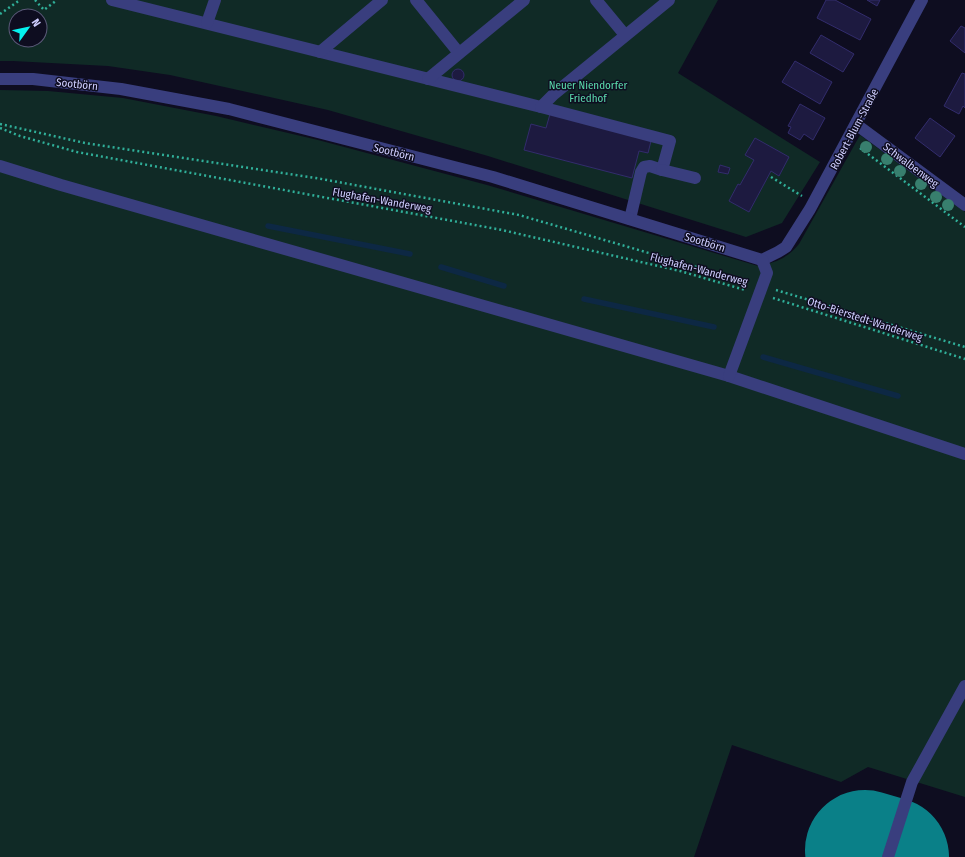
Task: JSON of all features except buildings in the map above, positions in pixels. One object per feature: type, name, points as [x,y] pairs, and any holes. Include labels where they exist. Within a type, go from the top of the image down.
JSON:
[{"type":"street","points":[[112,0],[670,141],[662,170]]},
{"type":"street","points":[[207,23],[215,0]]},
{"type":"street","points":[[320,52],[382,0]]},
{"type":"street","points":[[416,0],[460,53]]},
{"type":"street","points":[[428,79],[524,0]]},
{"type":"street","points":[[596,0],[626,36]]},
{"type":"street","points":[[541,108],[554,94],[669,0]]},
{"type":"street","name":"Robert-Blum-Straße","points":[[762,260],[786,247],[814,203],[922,0]]},
{"type":"street","name":"Sootbörn","points":[[0,79],[33,79],[121,89],[229,109],[493,177],[762,260]]},
{"type":"street","name":"Schwalbenweg","points":[[857,124],[965,205]]},
{"type":"street","points":[[0,166],[729,376],[965,454]]},
{"type":"street","points":[[630,219],[641,172],[644,167],[650,166],[695,178]]},
{"type":"street","points":[[729,376],[767,273],[762,260]]},
{"type":"street","points":[[888,857],[912,782],[965,686]]},
{"type":"path","points":[[0,14],[20,0]]},
{"type":"path","points":[[35,0],[44,10],[57,0]]},
{"type":"path","points":[[0,124],[85,143],[316,178],[519,215],[761,290],[965,347]]},
{"type":"path","name":"Flughafen-Wanderweg","points":[[0,128],[20,136],[77,152],[502,230],[761,290]]},
{"type":"path","points":[[848,140],[965,227]]},
{"type":"path","points":[[772,177],[814,203]]},
{"type":"path","name":"Otto-Bierstedt-Wanderweg","points":[[761,290],[965,359]]},
{"type":"green space","name":"Neuer Niendorfer Friedhof","points":[[0,0],[718,0],[678,73],[820,162],[782,223],[746,237],[488,156],[328,110],[170,75],[108,66],[0,61]]},
{"type":"green space","points":[[0,90],[48,91],[123,98],[216,116],[318,140],[487,185],[758,266],[781,259],[799,244],[860,135],[965,212],[965,797],[868,767],[841,782],[732,745],[694,857],[0,857]]},
{"type":"waterway","points":[[268,226],[410,254]]},
{"type":"waterway","points":[[441,267],[504,286]]},
{"type":"waterway","points":[[584,299],[714,327]]},
{"type":"waterway","points":[[763,357],[898,396]]},
{"type":"runway","points":[[865,850],[889,857]]}]
